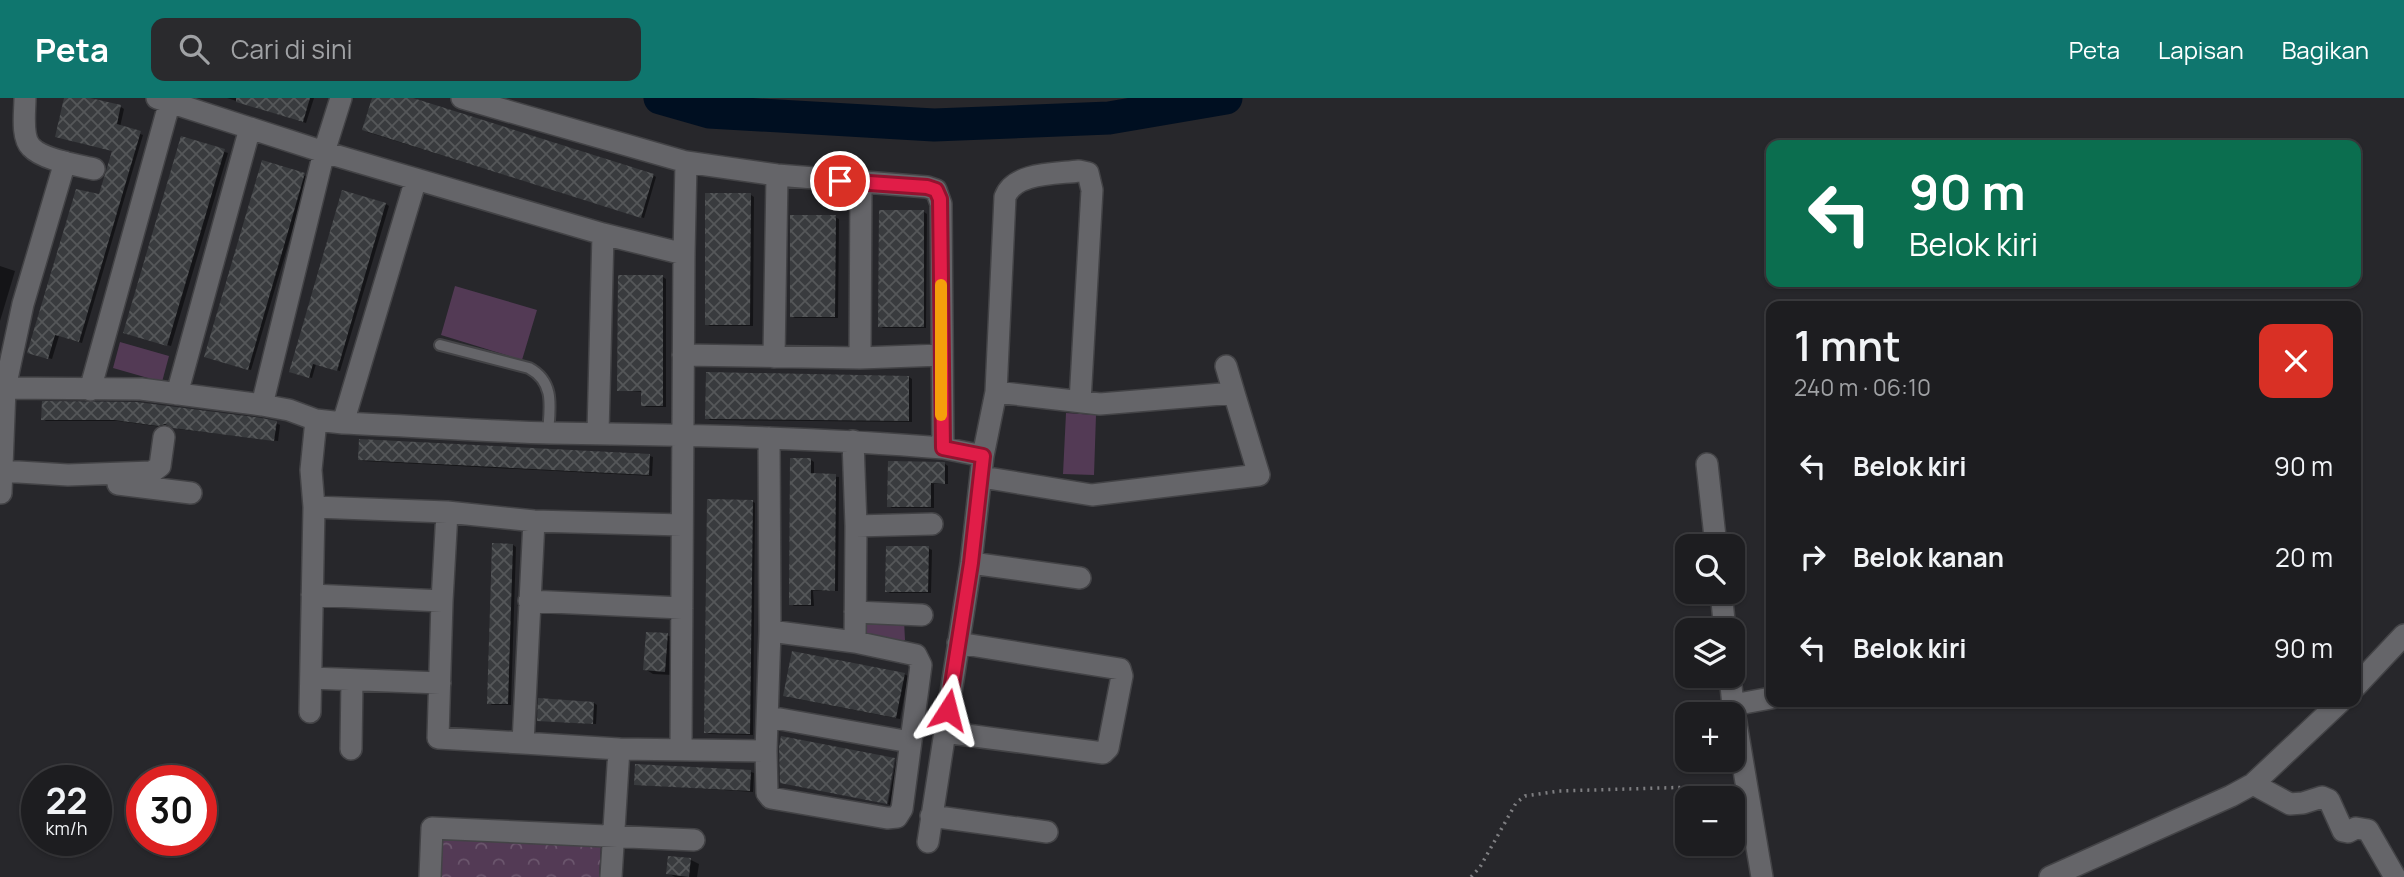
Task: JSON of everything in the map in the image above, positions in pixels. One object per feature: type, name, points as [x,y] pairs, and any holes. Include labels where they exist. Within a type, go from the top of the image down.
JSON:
[{"type":"street","points":[[24,98],[25,134],[30,147],[45,156],[94,169]]},
{"type":"street","points":[[262,405],[324,152],[341,98]]},
{"type":"street","points":[[462,98],[686,162],[777,175],[927,187],[938,192],[941,204],[943,448]]},
{"type":"street","points":[[90,390],[163,100],[324,152],[603,234],[684,254]]},
{"type":"street","points":[[177,394],[250,128]]},
{"type":"street","points":[[1,493],[3,388],[23,304],[65,162]]},
{"type":"street","points":[[681,749],[686,162]]},
{"type":"street","points":[[928,842],[996,392],[1005,197],[1012,184],[1023,179],[1079,171],[1088,173],[1092,190],[1080,402]]},
{"type":"street","points":[[774,357],[777,175]]},
{"type":"street","points":[[343,423],[416,179]]},
{"type":"street","points":[[860,358],[862,183]]},
{"type":"street","points":[[598,432],[603,234]]},
{"type":"street","points":[[683,355],[860,358],[941,355]]},
{"type":"street","points":[[3,388],[141,389],[262,405],[289,410],[316,420],[343,423],[548,433],[682,434],[853,441],[943,448],[983,467],[1092,495],[1259,475],[1226,366]]},
{"type":"street","points":[[996,392],[1100,404],[1234,393]]},
{"type":"street","points":[[310,712],[314,507],[311,470],[316,420]]},
{"type":"street","points":[[158,479],[164,437]]},
{"type":"street","points":[[769,438],[771,631],[767,793],[771,798],[887,818],[897,817],[902,809],[921,665],[916,655],[855,642],[771,631]]},
{"type":"street","points":[[853,441],[856,526],[855,642]]},
{"type":"street","points":[[1707,464],[1715,534]]},
{"type":"street","points":[[2,471],[68,475],[112,484],[158,479],[191,493]]},
{"type":"street","points":[[314,507],[447,512],[534,521],[682,525]]},
{"type":"street","points":[[447,512],[438,738],[618,749],[766,751]]},
{"type":"street","points":[[523,743],[534,521]]},
{"type":"street","points":[[856,526],[932,524]]},
{"type":"street","points":[[971,563],[1080,578]]},
{"type":"street","points":[[312,595],[442,601]]},
{"type":"street","points":[[529,601],[681,608]]},
{"type":"street","points":[[855,612],[922,615]]},
{"type":"street","points":[[2361,681],[2404,635]]},
{"type":"street","points":[[944,732],[1103,753],[1108,748],[1122,676],[1120,669],[958,643]]},
{"type":"street","points":[[311,678],[440,683]]},
{"type":"street","points":[[351,749],[352,680]]},
{"type":"street","points":[[1745,703],[1766,699]]},
{"type":"street","points":[[2050,877],[2087,870],[2231,796],[2252,783],[2335,707]]},
{"type":"street","points":[[769,717],[910,742]]},
{"type":"street","points":[[611,877],[618,749]]},
{"type":"street","points":[[1745,772],[1762,877]]},
{"type":"street","points":[[2252,783],[2290,804],[2322,797],[2329,800],[2343,831],[2356,828],[2368,830],[2395,877]]},
{"type":"street","points":[[931,816],[1046,832]]},
{"type":"street","points":[[430,877],[432,828],[694,840]]},
{"type":"lane","points":[[440,345],[529,368],[539,374],[547,384],[550,404],[548,433]]},
{"type":"path","points":[[1471,877],[1480,867],[1516,803],[1525,796],[1559,791],[1747,786]]},
{"type":"green space","points":[[455,286],[537,310],[522,360],[441,335]]},
{"type":"green space","points":[[120,342],[169,356],[162,382],[113,368]]},
{"type":"green space","points":[[1066,413],[1096,415],[1094,475],[1063,474]]},
{"type":"green space","points":[[863,620],[904,620],[905,640],[863,640]]},
{"type":"green space","points":[[438,835],[601,844],[599,877],[436,877]]},
{"type":"building","points":[[64,98],[90,98],[121,105],[117,124],[141,131],[79,342],[55,335],[48,359],[27,353],[76,189],[99,194],[112,151],[55,137]]},
{"type":"building","points":[[236,98],[310,98],[303,122],[236,102]]},
{"type":"building","points":[[372,98],[413,98],[654,174],[641,218],[362,130]]},
{"type":"building","points":[[181,136],[225,149],[167,346],[123,333]]},
{"type":"building","points":[[262,160],[305,173],[248,370],[204,357]]},
{"type":"building","points":[[342,190],[386,203],[337,371],[313,364],[309,378],[289,372]]},
{"type":"building","points":[[705,193],[751,193],[750,325],[705,325]]},
{"type":"building","points":[[879,210],[924,210],[924,327],[878,327]]},
{"type":"building","points":[[790,215],[836,215],[835,317],[790,317]]},
{"type":"building","points":[[618,275],[663,275],[663,406],[641,406],[641,391],[617,391]]},
{"type":"building","points":[[706,372],[909,376],[909,421],[705,419]]},
{"type":"building","points":[[42,401],[137,402],[277,421],[274,441],[173,428],[165,424],[158,426],[114,420],[41,420]]},
{"type":"building","points":[[359,439],[650,454],[649,475],[358,460]]},
{"type":"building","points":[[790,458],[811,458],[811,473],[836,474],[835,591],[811,590],[811,605],[789,605]]},
{"type":"building","points":[[888,461],[945,462],[945,484],[931,483],[931,507],[887,507]]},
{"type":"building","points":[[707,499],[753,500],[750,734],[704,733]]},
{"type":"building","points":[[492,543],[513,544],[508,704],[487,704]]},
{"type":"building","points":[[886,546],[929,546],[928,592],[885,592]]},
{"type":"building","points":[[646,632],[668,633],[665,672],[643,670]]},
{"type":"building","points":[[792,651],[905,673],[896,718],[783,696]]},
{"type":"building","points":[[538,698],[594,702],[593,724],[537,721]]},
{"type":"building","points":[[781,736],[895,758],[887,804],[780,783]]},
{"type":"building","points":[[635,764],[751,770],[750,791],[634,785]]},
{"type":"building","points":[[668,856],[691,858],[689,877],[666,874]]},
{"type":"waterway","points":[[660,98],[709,112],[934,125],[1109,118],[1226,98]]},
{"type":"slow traffic","points":[[941,285],[941,415]]},
{"type":"route","points":[[840,181],[927,187],[936,190],[940,199],[943,448],[983,456],[971,563],[948,710]]}]
